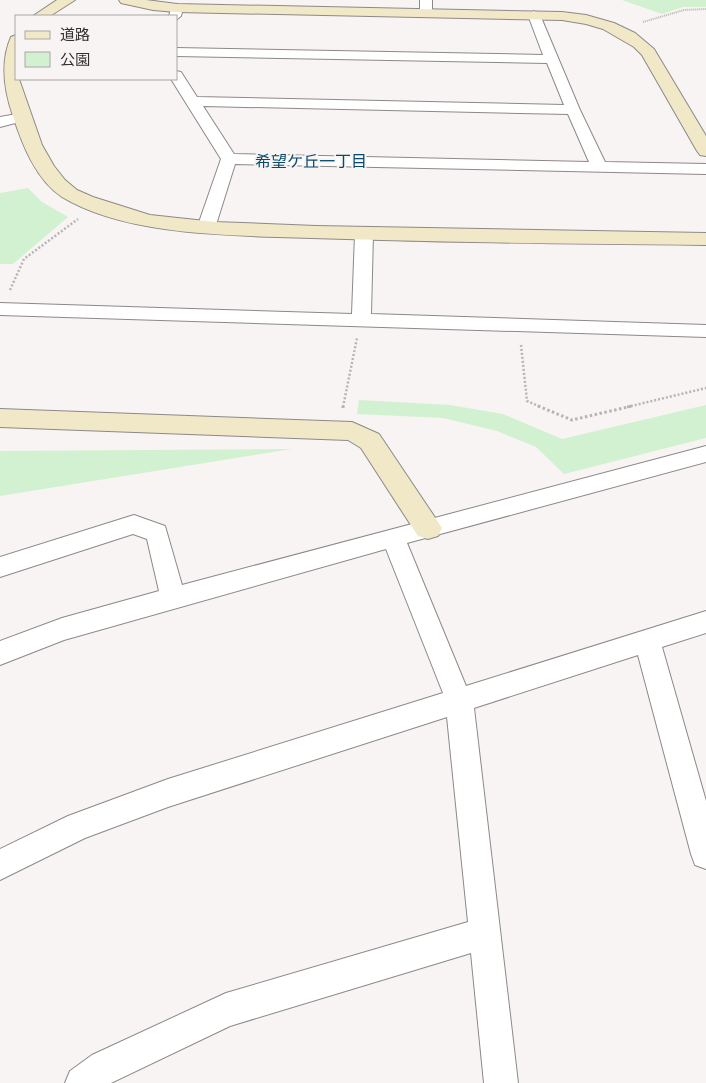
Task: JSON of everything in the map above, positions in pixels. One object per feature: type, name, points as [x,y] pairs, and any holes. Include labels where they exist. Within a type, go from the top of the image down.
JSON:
[{"type":"street","points":[[42,15],[68,0]]},
{"type":"street","points":[[126,0],[176,12],[426,6],[527,10],[579,18],[619,30],[640,43],[648,52],[706,151]]},
{"type":"street","points":[[527,10],[552,59],[600,168]]},
{"type":"street","points":[[15,42],[8,58],[8,69],[22,117],[44,166],[53,179],[66,191],[96,205],[154,223],[206,228],[364,234],[706,239]]},
{"type":"street","points":[[178,52],[552,59]]},
{"type":"street","points":[[178,78],[229,159]]},
{"type":"street","points":[[193,102],[573,110]]},
{"type":"street","points":[[0,122],[22,117]]},
{"type":"street","points":[[229,159],[706,169]]},
{"type":"street","points":[[206,228],[229,159]]},
{"type":"street","points":[[361,319],[364,234]]},
{"type":"street","points":[[1,309],[706,331]]},
{"type":"street","points":[[0,418],[352,431],[370,441],[428,528]]},
{"type":"street","points":[[0,653],[62,629],[393,537],[706,454]]},
{"type":"street","points":[[0,567],[134,524],[157,533],[174,598]]},
{"type":"street","points":[[393,537],[459,700],[501,1083]]},
{"type":"street","points":[[0,865],[78,826],[168,792],[706,622]]},
{"type":"street","points":[[647,641],[706,854]]},
{"type":"street","points":[[82,1083],[104,1067],[226,1010],[485,933]]},
{"type":"path","points":[[619,30],[684,10],[706,9]]},
{"type":"path","points":[[1,309],[24,259],[96,205]]},
{"type":"path","points":[[339,431],[361,319]]},
{"type":"path","points":[[519,324],[527,401],[572,420],[706,388]]},
{"type":"green space","points":[[622,0],[706,0],[706,7],[683,7],[662,14]]},
{"type":"green space","points":[[28,188],[42,202],[68,217],[13,264],[0,264],[0,193]]},
{"type":"green space","points":[[359,400],[450,405],[503,414],[562,439],[706,405],[706,438],[564,474],[536,447],[497,431],[443,418],[357,414]]},
{"type":"green space","points":[[292,449],[0,496],[0,451]]},
{"type":"district","name":"希望ケ丘一丁目","points":[[311,161]]}]
